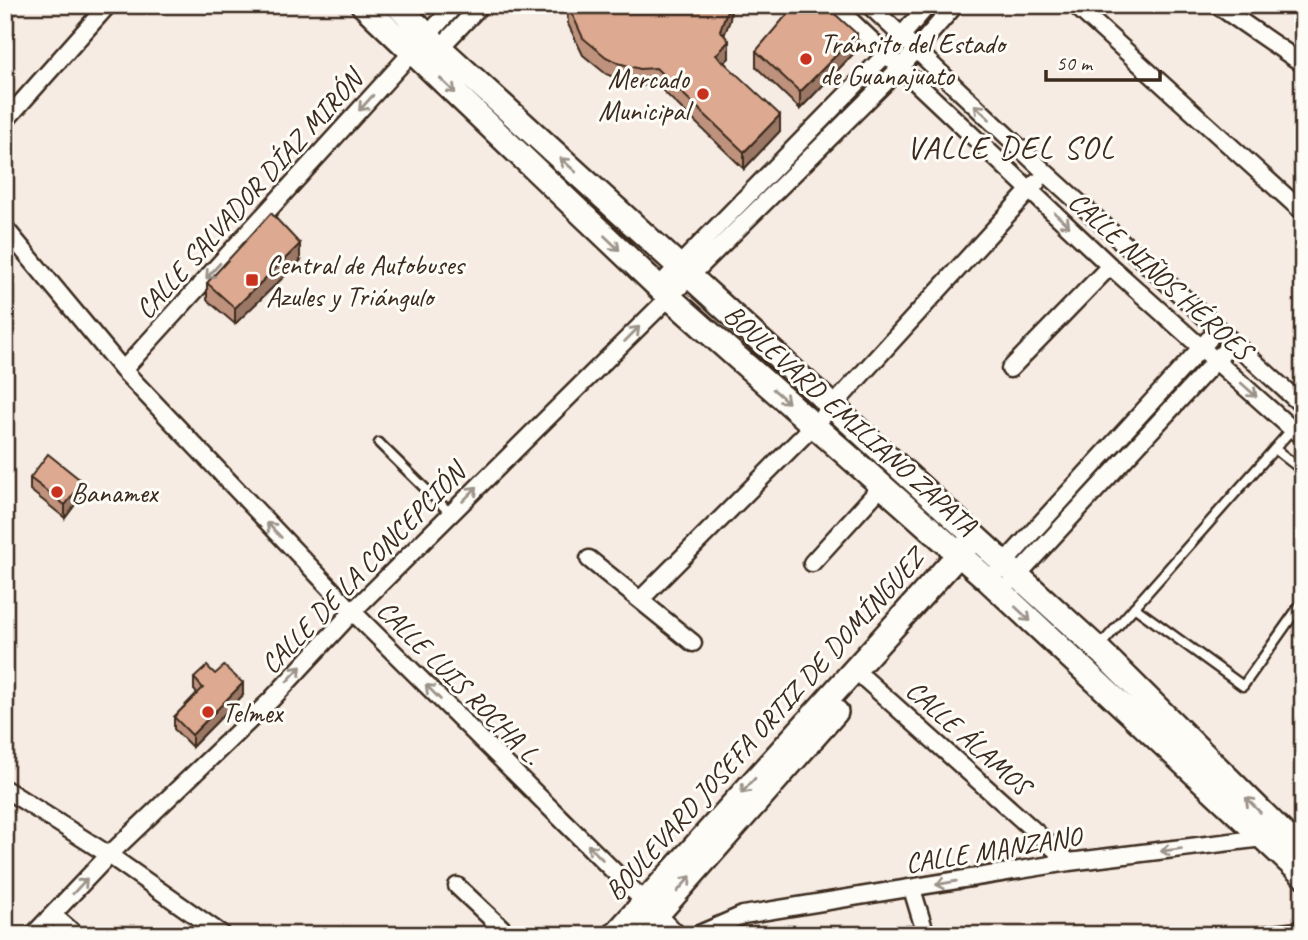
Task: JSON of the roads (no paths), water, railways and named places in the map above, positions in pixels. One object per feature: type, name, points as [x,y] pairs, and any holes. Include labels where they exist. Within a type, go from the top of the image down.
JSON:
[{"type":"street","points":[[5,121],[108,5]]},
{"type":"street","name":"BOULEVARD EMILIANO ZAPATA","points":[[363,5],[425,49],[684,271],[1098,649],[1283,836],[1303,875]]},
{"type":"street","name":"BOULEVARD EMILIANO ZAPATA","points":[[397,5],[425,49],[663,292],[994,586],[1303,853]]},
{"type":"street","points":[[425,49],[455,5]]},
{"type":"street","points":[[425,49],[481,5]]},
{"type":"street","name":"CALLE NIÑOS HÉROES","points":[[834,5],[1110,266],[1298,432]]},
{"type":"street","name":"CALLE NIÑOS HÉROES","points":[[869,5],[1045,172],[1303,406]]},
{"type":"street","points":[[684,271],[886,54],[928,5]]},
{"type":"street","points":[[684,271],[901,68],[956,5]]},
{"type":"street","points":[[1075,5],[1303,212]]},
{"type":"street","points":[[1217,5],[1303,64]]},
{"type":"street","name":"CALLE SALVADOR DÍAZ MIRÓN","points":[[122,370],[425,49]]},
{"type":"street","points":[[641,599],[813,423],[832,407],[1031,191],[1045,172]]},
{"type":"street","name":"CALLE LUIS ROCHA L.","points":[[5,228],[122,370],[353,612],[678,935]]},
{"type":"street","points":[[1010,369],[1110,266]]},
{"type":"street","name":"CALLE DE LA CONCEPCIÓN","points":[[33,935],[109,855],[265,705],[684,271]]},
{"type":"street","points":[[1011,569],[1218,330]]},
{"type":"street","points":[[994,586],[1232,343]]},
{"type":"street","points":[[812,563],[882,486]]},
{"type":"street","points":[[964,559],[980,541]]},
{"type":"street","points":[[589,559],[693,643]]},
{"type":"street","name":"BOULEVARD JOSEFA ORTIZ DE DOMÍNGUEZ","points":[[615,935],[651,908],[865,679],[964,559]]},
{"type":"street","name":"BOULEVARD JOSEFA ORTIZ DE DOMÍNGUEZ","points":[[639,935],[651,908],[964,559]]},
{"type":"street","name":"CALLE ÁLAMOS","points":[[865,679],[1069,862]]},
{"type":"street","points":[[5,789],[109,855],[223,935]]},
{"type":"street","name":"CALLE MANZANO","points":[[697,935],[743,915],[1069,862],[1283,836]]},
{"type":"street","points":[[457,886],[509,935]]},
{"type":"street","points":[[912,889],[926,935]]},
{"type":"street","points":[[53,915],[76,935]]},
{"type":"street","points":[[1263,935],[1301,931]]},
{"type":"lane","points":[[1098,649],[1275,449],[1298,432]]},
{"type":"lane","points":[[379,443],[451,514]]},
{"type":"lane","points":[[1275,449],[1303,471]]},
{"type":"lane","points":[[1135,607],[1243,685],[1303,601]]},
{"type":"place","name":"Tránsito del Estado de Guanajuato","points":[[806,59]]},
{"type":"place","name":"Mercado Municipal","points":[[703,94]]},
{"type":"place","name":"Central de Autobuses Azules y Triángulo","points":[[252,280]]},
{"type":"place","name":"Banamex","points":[[57,492]]},
{"type":"place","name":"Telmex","points":[[208,712]]},
{"type":"district","name":"VALLE DEL SOL","points":[[1011,147]]}]
